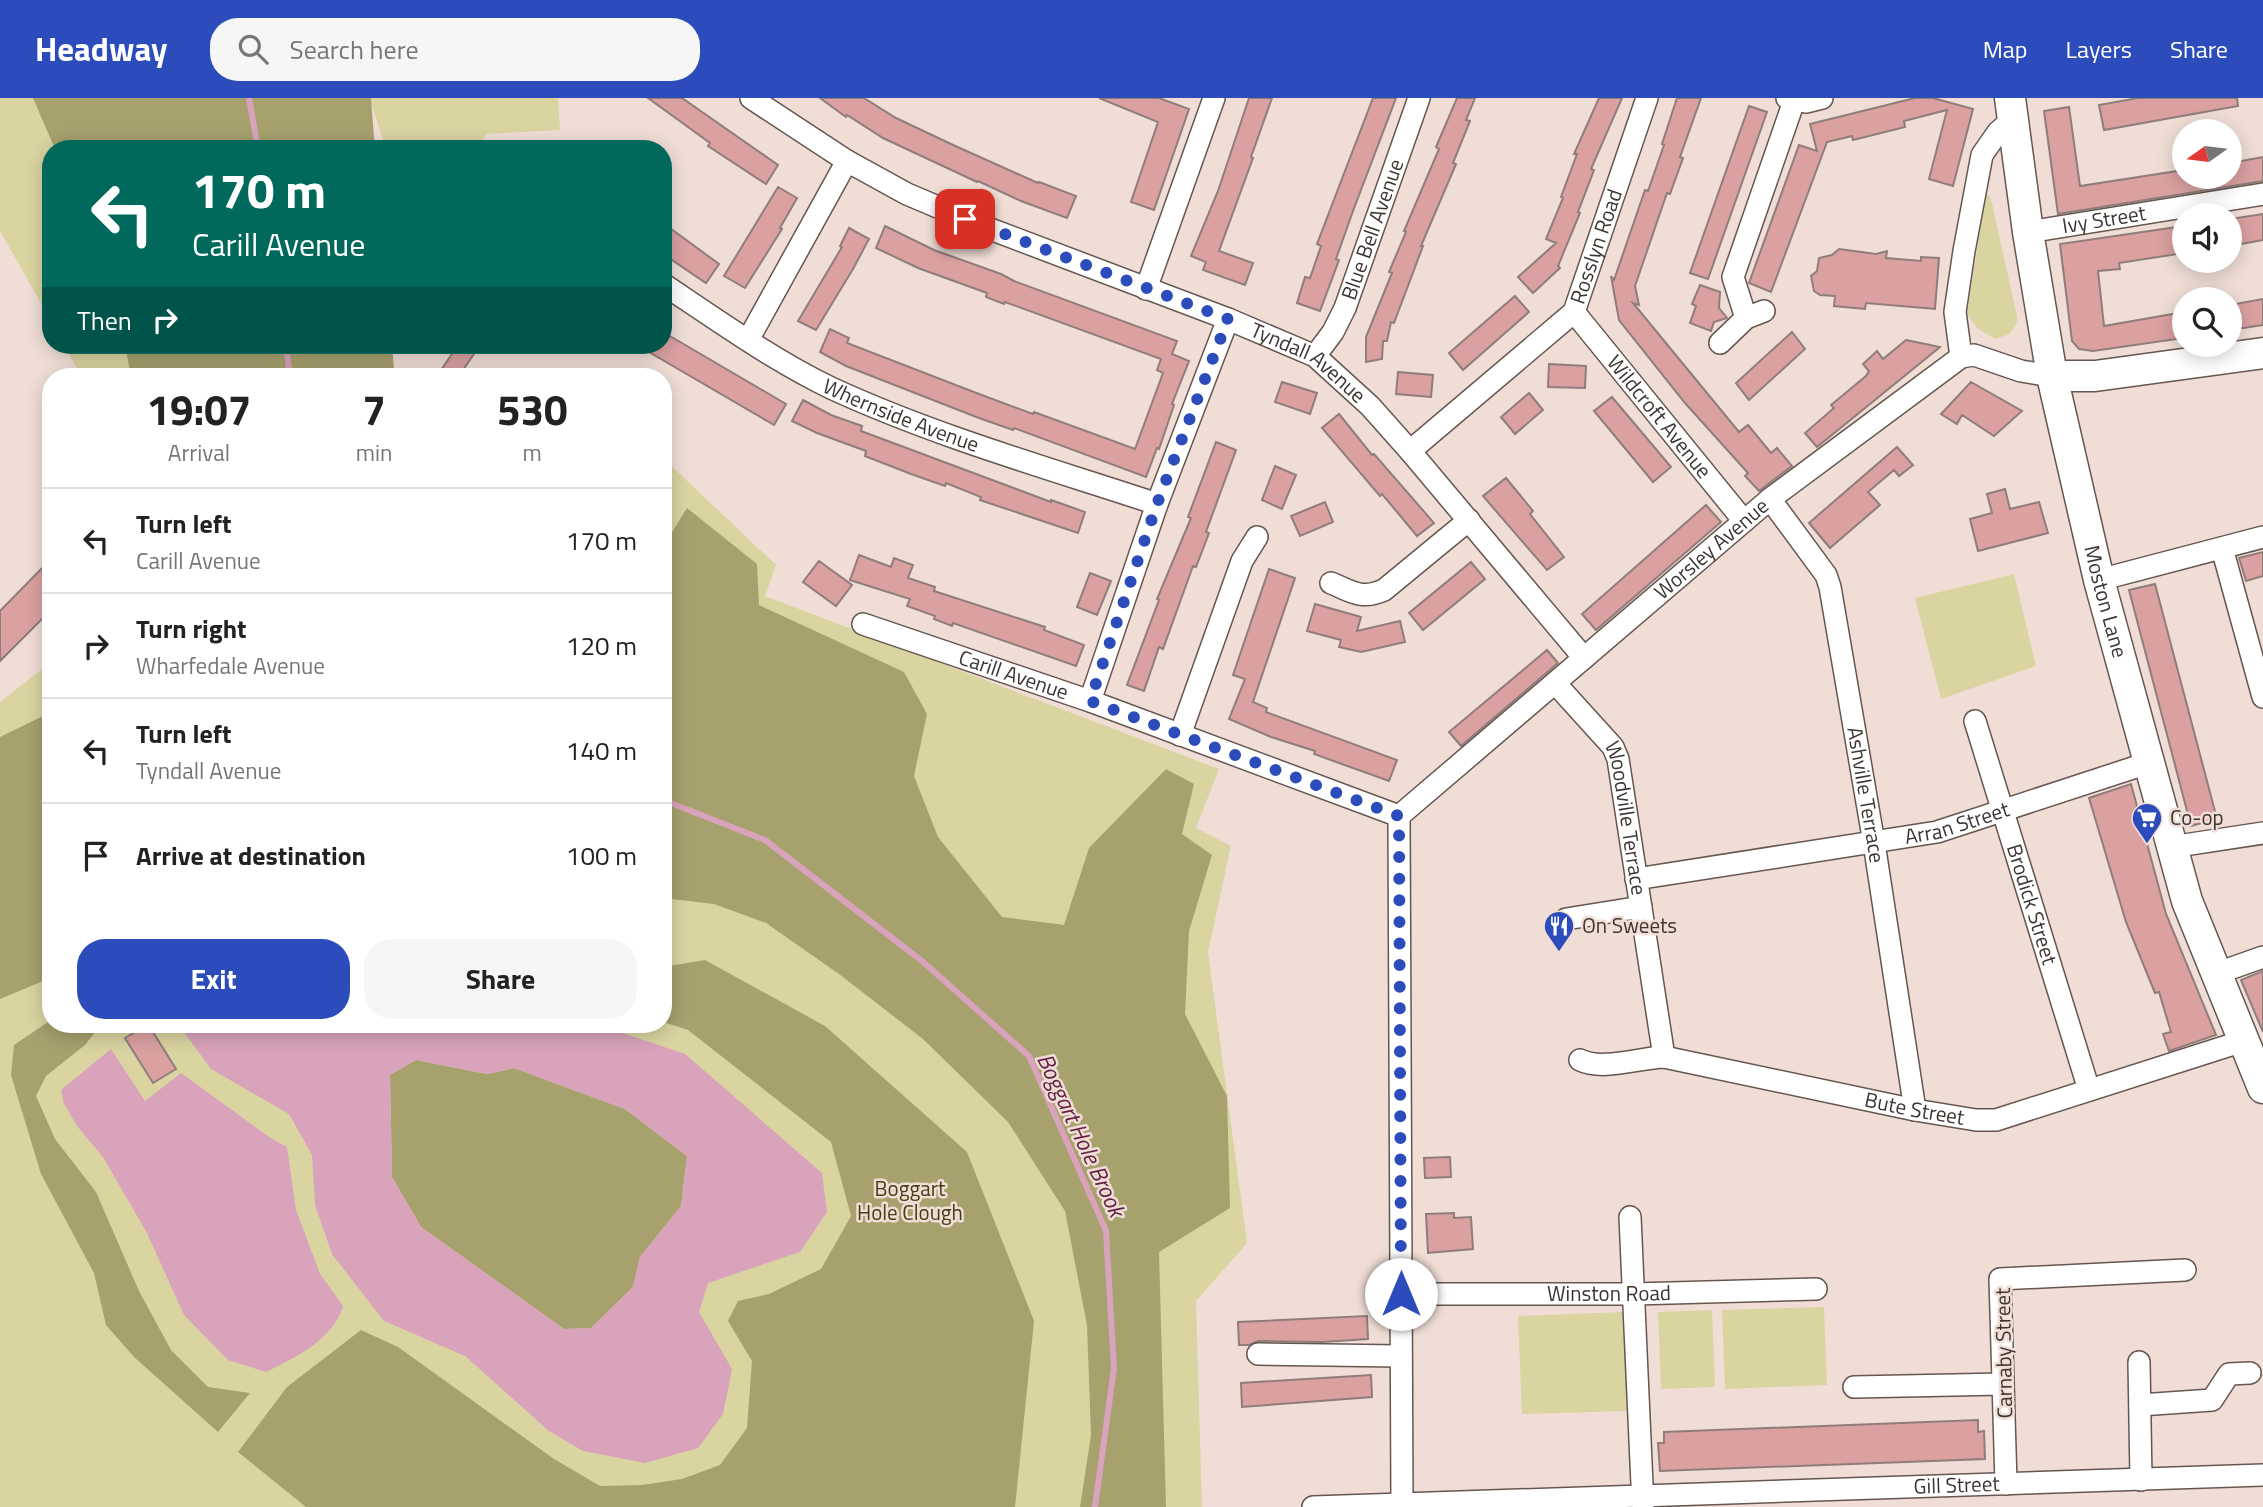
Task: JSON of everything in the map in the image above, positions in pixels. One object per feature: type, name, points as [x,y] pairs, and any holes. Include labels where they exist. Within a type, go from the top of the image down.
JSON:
[{"type":"street","name":"Tyndall Avenue","points":[[751,98],[848,161],[929,203],[1228,319],[1315,356],[1370,406],[1584,658]]},
{"type":"street","points":[[1146,289],[1214,98]]},
{"type":"street","name":"Blue Bell Avenue","points":[[1315,356],[1334,332],[1345,308],[1419,98]]},
{"type":"street","name":"Rosslyn Road","points":[[1410,451],[1574,312],[1647,98]]},
{"type":"street","points":[[1720,343],[1755,315],[1734,277],[1792,98],[1806,102],[1822,98]]},
{"type":"street","points":[[2012,104],[1998,132],[1982,155],[1955,312],[1961,357],[1975,355],[2021,371],[2052,376],[2095,376],[2263,353]]},
{"type":"street","name":"Moston Lane","points":[[2012,104],[2028,232],[2052,376],[2099,580],[2187,901],[2262,1084]]},
{"type":"street","points":[[1987,148],[2017,153]]},
{"type":"street","points":[[748,340],[848,161]]},
{"type":"street","name":"Ivy Street","points":[[2028,232],[2263,194]]},
{"type":"street","name":"Whernside Avenue","points":[[672,290],[748,340],[830,387],[925,426],[1157,504]]},
{"type":"street","name":"Wildcroft Avenue","points":[[1574,312],[1744,521]]},
{"type":"street","points":[[1090,701],[1157,504],[1228,319]]},
{"type":"street","name":"Worsley Avenue","points":[[1399,816],[1770,499],[1961,357]]},
{"type":"street","name":"Ashville Terrace","points":[[1770,499],[1826,575],[1830,587],[1874,843],[1915,1110]]},
{"type":"street","points":[[1331,583],[1358,595],[1370,596],[1384,590],[1468,520]]},
{"type":"street","points":[[1180,734],[1242,561],[1257,537]]},
{"type":"street","points":[[2099,580],[2263,537]]},
{"type":"street","points":[[2222,548],[2263,697]]},
{"type":"street","name":"Carill Avenue","points":[[863,624],[1090,701],[1399,816]]},
{"type":"street","name":"Woodville Terrace","points":[[1555,683],[1613,747],[1618,759],[1664,1057]]},
{"type":"street","name":"Brodick Street","points":[[1975,720],[2089,1090]]},
{"type":"street","name":"Arran Street","points":[[1636,879],[1937,832],[2148,763]]},
{"type":"street","points":[[1399,816],[1402,1504]]},
{"type":"street","points":[[2171,847],[2263,833]]},
{"type":"street","points":[[1566,919],[1641,907]]},
{"type":"street","points":[[2215,974],[2263,957]]},
{"type":"street","name":"Bute Street","points":[[1580,1060],[1597,1066],[1664,1057],[1915,1110],[1976,1120],[1996,1120],[2243,1041]]},
{"type":"street","points":[[1630,1217],[1642,1502]]},
{"type":"street","name":"Carnaby Street","points":[[2006,1484],[2000,1279],[2185,1270]]},
{"type":"street","name":"Winston Road","points":[[1401,1294],[1634,1294],[1816,1289]]},
{"type":"street","points":[[1258,1354],[1401,1356]]},
{"type":"street","points":[[2139,1362],[2141,1480]]},
{"type":"street","points":[[2140,1405],[2212,1401],[2229,1374],[2250,1373]]},
{"type":"street","points":[[1854,1387],[2003,1384]]},
{"type":"street","name":"Gill Street","points":[[1313,1507],[1816,1499],[2006,1484],[2263,1475]]},
{"type":"green space","points":[[0,98],[558,98],[560,130],[487,134],[482,140],[383,140],[371,102],[373,140],[42,140],[42,305],[0,231]]},
{"type":"green space","points":[[33,98],[371,98],[374,140],[51,140]]},
{"type":"green space","points":[[1986,193],[1991,199],[2017,316],[2017,322],[2010,334],[1995,339],[1977,328],[1967,314]]},
{"type":"green space","points":[[69,354],[392,354],[394,368],[77,368]]},
{"type":"green space","points":[[127,354],[393,354],[394,368],[129,368]]},
{"type":"green space","name":"Boggart Hole Clough","points":[[672,467],[776,565],[765,596],[1219,769],[1196,828],[1231,846],[1208,952],[1247,1243],[1196,1301],[1202,1507],[0,1507],[0,702],[42,669],[42,1033],[672,1033]]},
{"type":"green space","points":[[687,508],[757,564],[759,605],[904,672],[927,714],[914,776],[938,837],[1002,917],[1064,925],[1089,848],[1166,769],[1194,784],[1182,834],[1212,855],[1189,931],[1185,1014],[1227,1096],[1230,1208],[1159,1252],[1166,1507],[1080,1507],[1091,1435],[1087,1325],[1065,1211],[1008,1122],[923,1039],[839,974],[766,923],[714,904],[672,899],[672,532]]},
{"type":"green space","points":[[2014,574],[2036,666],[1941,699],[1915,598]]},
{"type":"green space","points":[[42,716],[42,981],[0,999],[0,737]]},
{"type":"green space","points":[[705,960],[825,1026],[967,1152],[1034,1321],[1015,1507],[306,1507],[238,1452],[287,1387],[361,1330],[398,1347],[554,1459],[600,1486],[642,1485],[682,1479],[720,1465],[747,1428],[752,1361],[728,1321],[738,1301],[769,1294],[821,1269],[851,1216],[831,1142],[688,1030],[672,1025],[672,966]]},
{"type":"green space","points":[[42,1026],[42,1033],[94,1033],[85,1045],[46,1076],[36,1096],[55,1139],[96,1192],[139,1291],[171,1350],[208,1387],[250,1393],[218,1432],[134,1357],[106,1325],[94,1273],[41,1174],[11,1075],[14,1045]]},
{"type":"green space","points":[[416,1060],[487,1074],[514,1068],[625,1109],[687,1156],[681,1206],[640,1257],[633,1287],[591,1328],[564,1329],[421,1227],[392,1177],[390,1075]]},
{"type":"green space","points":[[1824,1307],[1827,1385],[1725,1389],[1722,1310]]},
{"type":"green space","points":[[1712,1310],[1715,1387],[1661,1389],[1658,1312]]},
{"type":"green space","points":[[1624,1312],[1627,1411],[1522,1414],[1518,1316]]},
{"type":"shaded area","points":[[185,1033],[623,1033],[685,1054],[822,1173],[827,1212],[800,1252],[708,1283],[699,1312],[732,1369],[723,1414],[698,1448],[645,1463],[583,1451],[549,1431],[465,1356],[384,1321],[332,1254],[315,1205],[312,1155],[289,1114],[211,1069]],"holes":[[[416,1060],[487,1074],[514,1068],[625,1109],[687,1156],[681,1206],[640,1257],[633,1287],[591,1328],[564,1329],[421,1227],[392,1177],[390,1075]]]},
{"type":"shaded area","points":[[111,1049],[145,1101],[181,1073],[269,1137],[287,1147],[296,1210],[320,1274],[343,1306],[331,1329],[312,1346],[266,1372],[228,1360],[184,1315],[147,1233],[103,1157],[77,1126],[64,1104],[61,1090]]},
{"type":"building","points":[[648,98],[682,98],[778,165],[766,184],[708,146],[710,143]]},
{"type":"building","points":[[820,98],[864,98],[896,118],[951,144],[1038,183],[1076,196],[1067,218],[977,182],[883,138],[847,115],[846,117]]},
{"type":"building","points":[[1099,98],[1159,98],[1189,109],[1154,210],[1131,202],[1158,122]]},
{"type":"building","points":[[1249,98],[1272,98],[1219,251],[1253,263],[1245,285],[1203,270],[1206,262],[1191,256],[1218,191]]},
{"type":"building","points":[[1373,98],[1396,98],[1353,211],[1320,311],[1297,303],[1305,277],[1310,278],[1321,246],[1317,244]]},
{"type":"building","points":[[1457,98],[1475,98],[1466,120],[1470,121],[1453,163],[1456,164],[1421,246],[1394,323],[1391,322],[1387,341],[1383,341],[1382,359],[1366,362],[1366,337],[1392,273],[1389,272],[1406,232],[1404,231],[1439,149],[1436,147]]},
{"type":"building","points":[[1599,98],[1622,98],[1591,169],[1594,170],[1558,266],[1560,268],[1533,293],[1518,277],[1556,243],[1546,239],[1563,198],[1561,197],[1577,154],[1574,154]]},
{"type":"building","points":[[1677,98],[1701,98],[1680,157],[1683,158],[1670,194],[1667,193],[1635,286],[1639,305],[1633,303],[1739,432],[1748,425],[1771,453],[1777,448],[1792,466],[1759,491],[1745,476],[1748,473],[1685,403],[1619,320],[1611,276],[1614,280],[1645,190],[1648,191]]},
{"type":"building","points":[[1915,98],[1933,98],[1973,109],[1953,186],[1929,179],[1947,110],[1904,121],[1905,127],[1853,140],[1852,136],[1827,142],[1771,292],[1749,283],[1799,145],[1817,151],[1810,124]]},
{"type":"building","points":[[2138,98],[2237,98],[2238,106],[2104,130],[2099,105]]},
{"type":"building","points":[[1749,106],[1767,112],[1708,279],[1690,273]]},
{"type":"building","points":[[2069,107],[2080,186],[2172,172],[2172,189],[2213,189],[2058,214],[2044,111]]},
{"type":"building","points":[[2263,157],[2263,181],[2242,184],[2242,161]]},
{"type":"building","points":[[778,187],[797,198],[780,228],[782,229],[745,288],[724,276]]},
{"type":"building","points":[[2263,214],[2263,240],[2242,244],[2242,217]]},
{"type":"building","points":[[885,226],[934,250],[1177,341],[1172,354],[1189,361],[1172,404],[1174,405],[1159,449],[1157,448],[1146,477],[1014,428],[1013,430],[979,418],[846,366],[820,352],[830,329],[849,338],[847,343],[1033,414],[1034,412],[1135,449],[1163,373],[1157,370],[1161,359],[986,297],[987,293],[918,268],[876,248]]},
{"type":"building","points":[[849,228],[869,239],[816,330],[798,321],[842,247],[840,246]]},
{"type":"building","points":[[2172,228],[2172,255],[2119,263],[2120,269],[2098,271],[2104,326],[2172,314],[2172,340],[2093,351],[2079,349],[2072,341],[2060,244]]},
{"type":"building","points":[[672,230],[719,264],[706,283],[672,260]]},
{"type":"building","points":[[1839,249],[1876,254],[1887,251],[1886,258],[1921,261],[1921,257],[1939,258],[1935,309],[1866,303],[1865,309],[1834,306],[1835,296],[1820,295],[1814,291],[1811,276],[1817,271],[1819,258],[1832,255]]},
{"type":"building","points":[[1700,285],[1720,292],[1719,308],[1727,318],[1714,322],[1711,331],[1690,323],[1696,306],[1692,304]]},
{"type":"building","points":[[1515,296],[1529,312],[1463,370],[1449,353]]},
{"type":"building","points":[[2263,299],[2263,325],[2242,328],[2242,303]]},
{"type":"building","points":[[1792,332],[1805,349],[1749,400],[1736,383]]},
{"type":"building","points":[[672,337],[786,404],[774,425],[652,354],[672,354]]},
{"type":"building","points":[[1906,340],[1940,347],[1817,447],[1805,433],[1834,408],[1831,405],[1866,376],[1869,371],[1863,364],[1877,351],[1883,359]]},
{"type":"building","points":[[452,354],[474,354],[464,368],[442,368]]},
{"type":"building","points":[[1549,364],[1586,366],[1585,388],[1548,387]]},
{"type":"building","points":[[1398,372],[1433,375],[1431,397],[1396,394]]},
{"type":"building","points":[[1282,382],[1317,393],[1310,414],[1275,402]]},
{"type":"building","points":[[1971,382],[2022,411],[1994,436],[1962,415],[1957,424],[1941,414]]},
{"type":"building","points":[[1529,393],[1543,410],[1515,434],[1501,417]]},
{"type":"building","points":[[1612,397],[1671,467],[1653,482],[1594,411]]},
{"type":"building","points":[[803,400],[831,415],[862,426],[861,431],[1051,502],[1085,512],[1078,533],[980,500],[981,497],[946,483],[945,486],[865,456],[866,451],[792,421]]},
{"type":"building","points":[[1339,414],[1434,523],[1417,536],[1322,428]]},
{"type":"building","points":[[1216,442],[1236,450],[1206,532],[1209,533],[1196,567],[1193,566],[1163,649],[1159,647],[1144,691],[1127,685],[1159,600],[1157,599],[1191,518],[1188,517]]},
{"type":"building","points":[[1897,447],[1913,465],[1899,476],[1894,470],[1868,492],[1880,505],[1830,548],[1809,523]]},
{"type":"building","points":[[1275,466],[1296,475],[1282,509],[1262,500]]},
{"type":"building","points":[[1506,478],[1533,511],[1530,514],[1564,557],[1547,570],[1483,496]]},
{"type":"building","points":[[2005,489],[2010,509],[2039,502],[2048,533],[1978,551],[1970,519],[1992,513],[1987,494]]},
{"type":"building","points":[[1325,502],[1333,522],[1300,536],[1291,516]]},
{"type":"building","points":[[1706,505],[1721,522],[1596,630],[1582,614]]},
{"type":"building","points":[[2263,552],[2263,576],[2246,581],[2239,558]]},
{"type":"building","points":[[859,555],[891,567],[894,558],[913,565],[908,578],[935,587],[934,591],[1045,627],[1044,630],[1084,645],[1076,666],[953,623],[952,626],[934,619],[935,616],[907,606],[910,599],[850,580]]},
{"type":"building","points":[[819,561],[852,585],[836,606],[803,582]]},
{"type":"building","points":[[1471,562],[1485,579],[1423,630],[1409,613]]},
{"type":"building","points":[[42,568],[42,619],[0,661],[0,611]]},
{"type":"building","points":[[1269,569],[1295,578],[1253,702],[1267,708],[1266,712],[1397,760],[1389,781],[1229,719],[1245,679],[1233,675]]},
{"type":"building","points":[[1090,573],[1111,581],[1097,615],[1077,607]]},
{"type":"building","points":[[2155,584],[2217,819],[2191,826],[2129,590]]},
{"type":"building","points":[[1315,604],[1361,617],[1357,631],[1400,621],[1405,642],[1361,652],[1339,647],[1341,640],[1307,631]]},
{"type":"building","points":[[1547,650],[1558,663],[1461,746],[1449,732]]},
{"type":"building","points":[[2131,784],[2166,914],[2216,1035],[2169,1051],[2163,1034],[2171,1032],[2159,992],[2155,993],[2126,922],[2089,798]]},
{"type":"building","points":[[2263,971],[2263,1032],[2241,980]]},
{"type":"building","points":[[133,1033],[154,1033],[176,1069],[153,1083],[125,1038]]},
{"type":"building","points":[[1450,1157],[1451,1177],[1425,1178],[1424,1158]]},
{"type":"building","points":[[1454,1213],[1454,1218],[1471,1217],[1473,1249],[1428,1253],[1426,1214]]},
{"type":"building","points":[[1367,1316],[1368,1339],[1323,1342],[1258,1341],[1239,1345],[1238,1322]]},
{"type":"building","points":[[1371,1375],[1372,1397],[1242,1407],[1241,1383]]},
{"type":"building","points":[[1978,1420],[1978,1432],[1984,1431],[1985,1459],[1660,1471],[1658,1443],[1664,1443],[1664,1432]]},
{"type":"waterway","name":"Boggart Hole Brook","points":[[249,98],[256,140]]},
{"type":"waterway","name":"Boggart Hole Brook","points":[[287,354],[289,368]]},
{"type":"waterway","name":"Boggart Hole Brook","points":[[672,804],[765,840],[922,961],[1029,1056],[1106,1231],[1114,1368],[1095,1507]]},
{"type":"place","name":"Co-op","points":[[2147,845]]},
{"type":"place","name":"On Sweets","points":[[1559,953]]},
{"type":"route","points":[[965,219],[1228,319],[1157,504],[1090,701],[1399,816],[1401,1294]]}]
